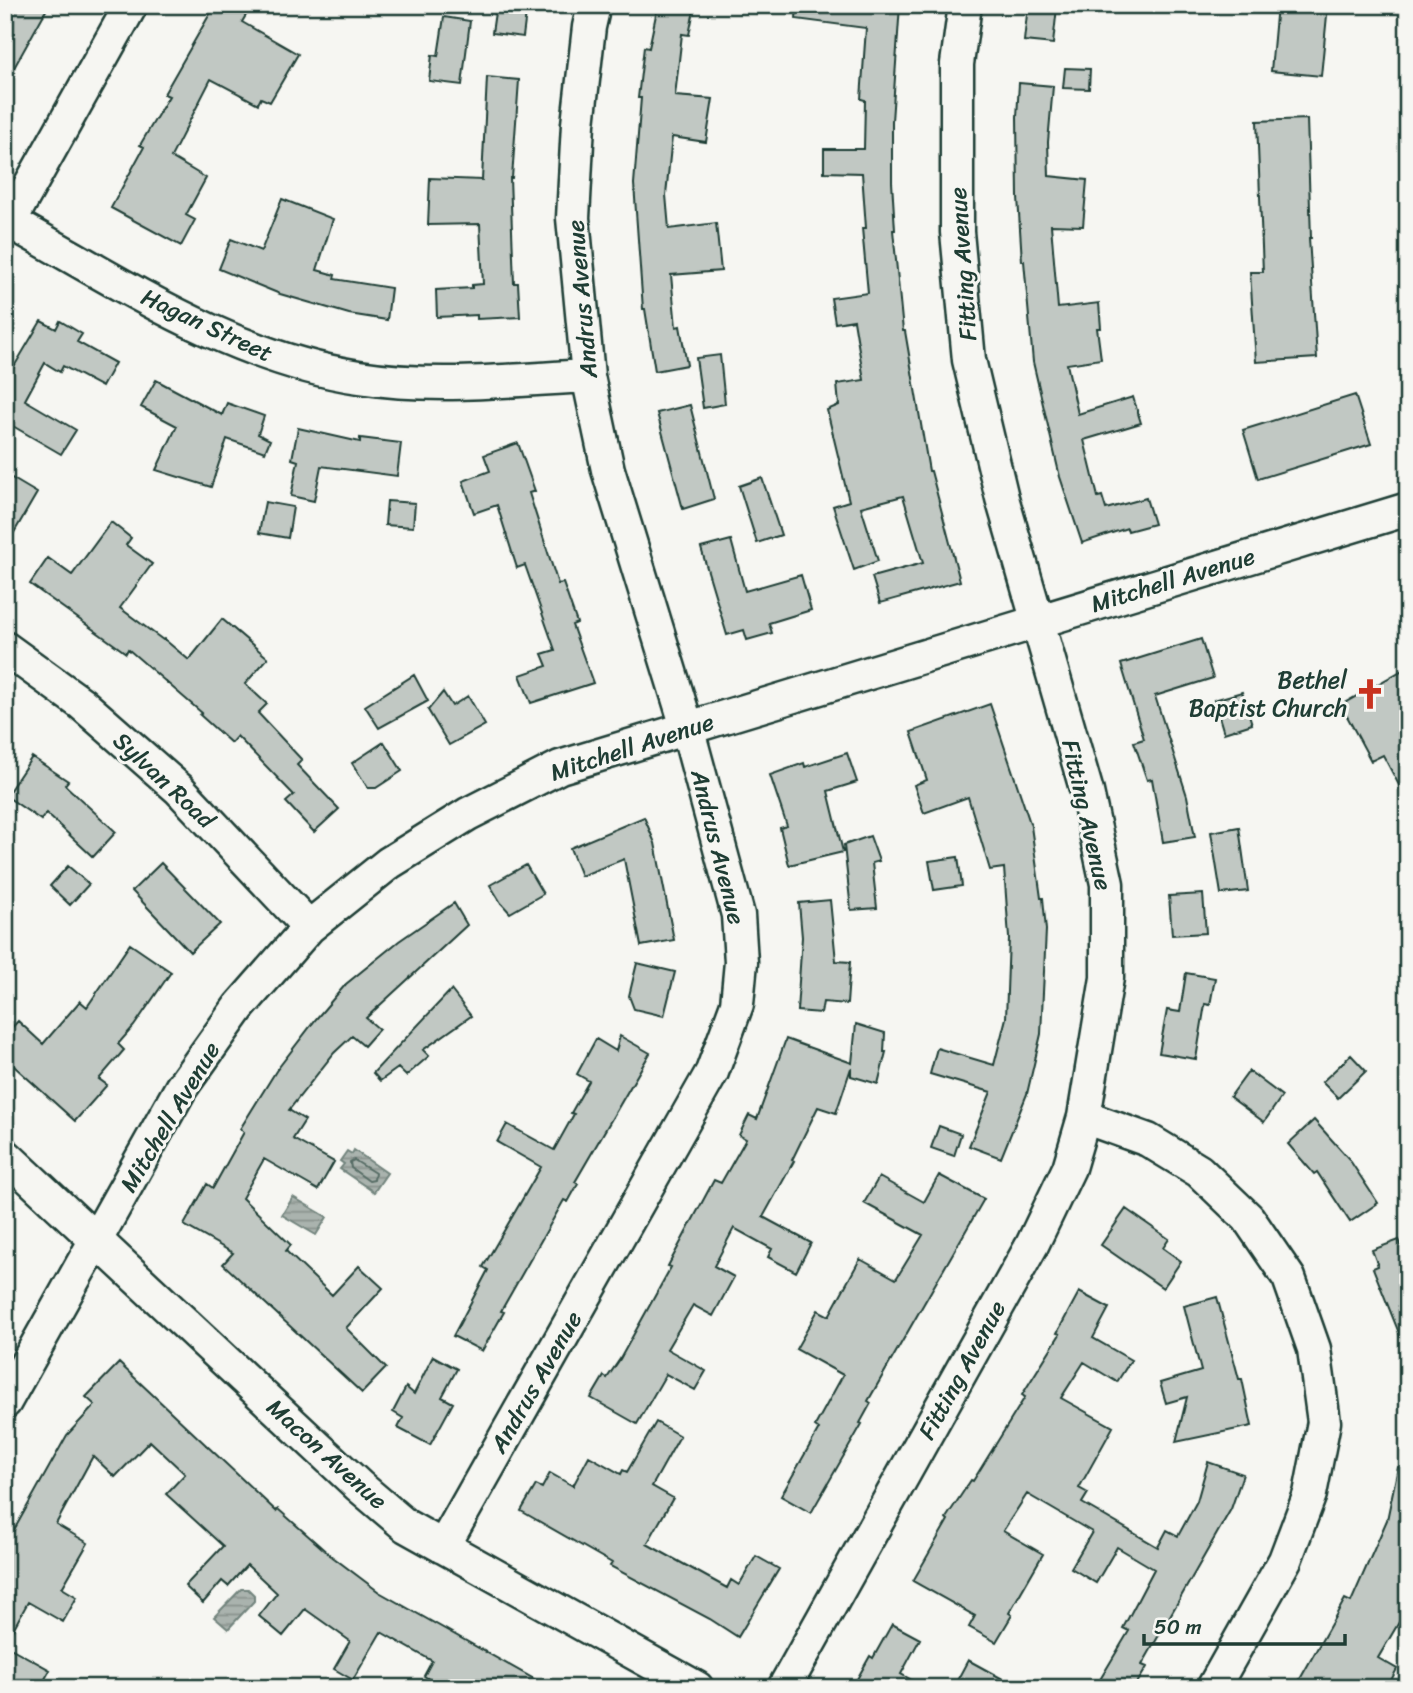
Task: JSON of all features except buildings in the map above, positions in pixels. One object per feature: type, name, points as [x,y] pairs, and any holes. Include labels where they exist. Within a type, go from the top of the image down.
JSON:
[{"type":"street","points":[[7,226],[131,5]]},
{"type":"street","name":"Andrus Avenue","points":[[443,1547],[712,1072],[737,1004],[740,962],[738,915],[687,727],[608,470],[588,376],[573,218],[578,124],[594,5]]},
{"type":"street","name":"Fitting Avenue","points":[[784,1688],[1032,1245],[1069,1168],[1084,1117],[1107,978],[1107,884],[1087,792],[1002,498],[969,360],[957,232],[957,64],[965,5]]},
{"type":"street","name":"Hagan Street","points":[[7,226],[201,328],[275,358],[359,377],[461,384],[588,376]]},
{"type":"street","name":"Mitchell Avenue","points":[[5,1402],[181,1088],[239,1007],[309,927],[389,863],[468,814],[560,767],[1408,509]]},
{"type":"street","name":"Sylvan Road","points":[[5,648],[81,703],[179,789],[309,927]]},
{"type":"street","points":[[1084,1117],[1148,1140],[1199,1171],[1248,1219],[1289,1278],[1314,1349],[1324,1422],[1310,1494],[1285,1560],[1213,1688]]},
{"type":"street","name":"Macon Avenue","points":[[5,1155],[359,1486],[406,1526],[697,1688]]},
{"type":"water","points":[[354,1150],[387,1173],[374,1192],[340,1169],[344,1164],[340,1161],[347,1151],[352,1154]]},
{"type":"water","points":[[293,1197],[327,1217],[316,1235],[282,1215]]},
{"type":"water","points":[[241,1589],[248,1589],[254,1595],[254,1601],[228,1629],[214,1617]]},
{"type":"place","name":"Bethel Baptist Church","points":[[1370,694]]}]
